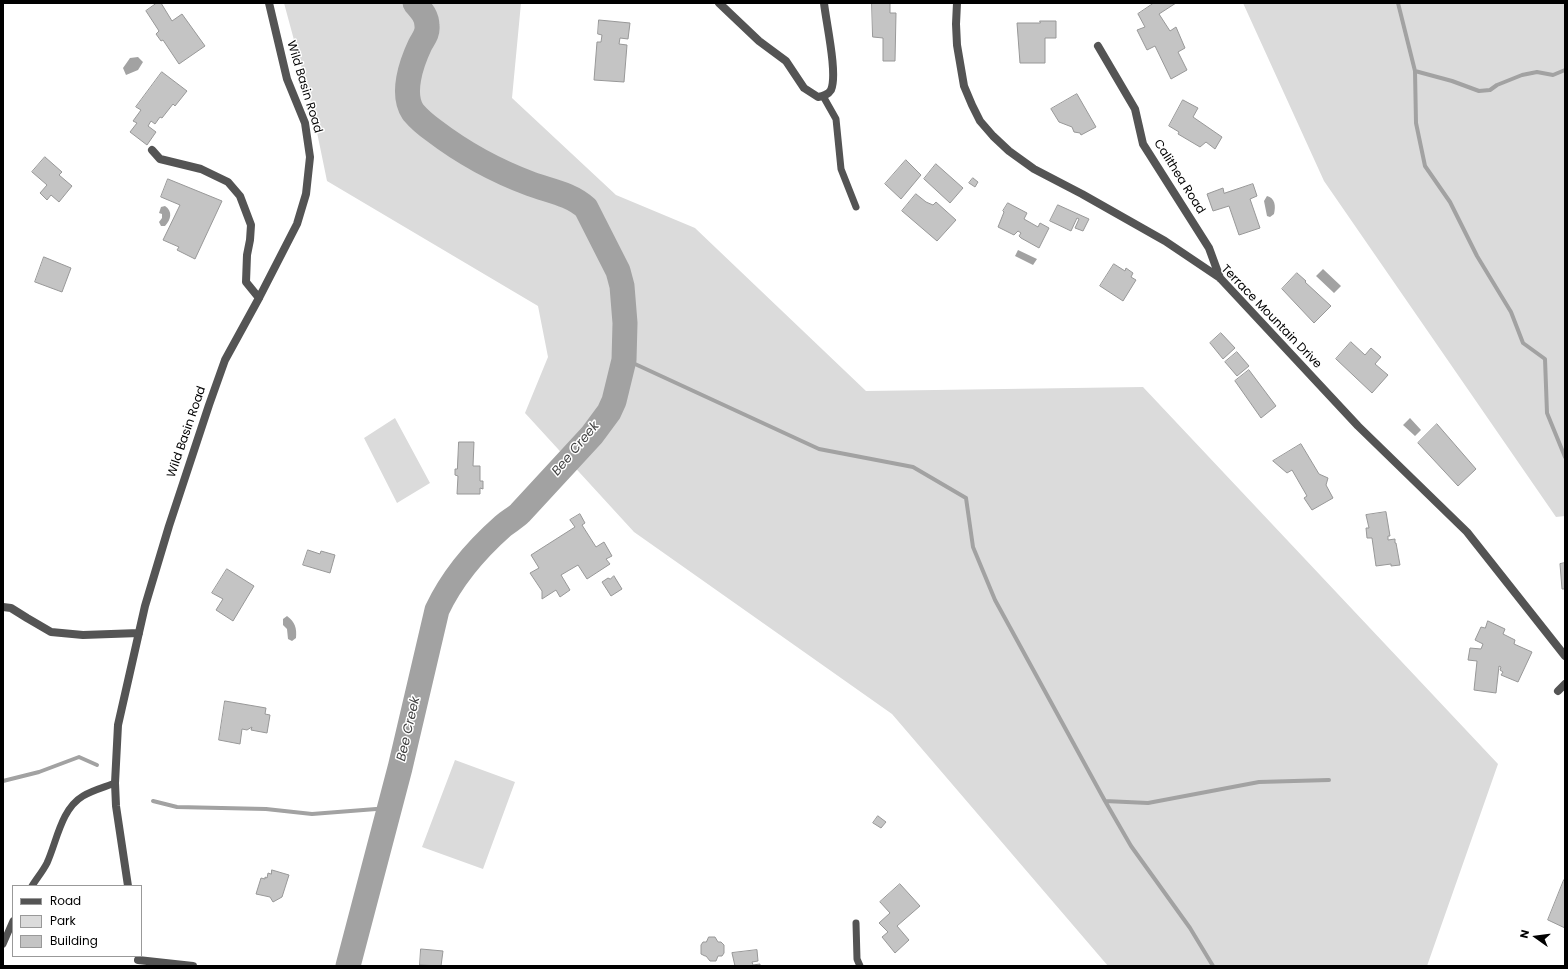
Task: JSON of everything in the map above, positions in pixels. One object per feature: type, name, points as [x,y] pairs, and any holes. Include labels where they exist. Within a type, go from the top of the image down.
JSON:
[{"type":"street","name":"Wild Basin Road","points":[[128,885],[116,806],[115,783],[118,725],[145,606],[169,526],[225,360],[297,224],[306,194],[310,157],[305,123],[287,79],[269,3]]},
{"type":"street","points":[[719,3],[759,41],[786,61],[804,88],[818,97],[823,96],[831,90],[834,76],[824,3]]},
{"type":"street","name":"Terrace Mountain Drive","points":[[957,3],[957,45],[964,86],[980,121],[1010,151],[1034,169],[1082,194],[1165,241],[1220,278],[1358,426],[1467,532],[1565,656]]},
{"type":"street","name":"Calithea Road","points":[[1098,46],[1135,109],[1143,144],[1209,248],[1220,278]]},
{"type":"street","points":[[152,150],[160,159],[201,169],[228,182],[240,196],[251,225],[247,255],[246,282],[259,298]]},
{"type":"street","points":[[3,607],[11,608],[51,632],[83,635],[139,633]]},
{"type":"street","points":[[1558,691],[1565,684]]},
{"type":"street","points":[[138,961],[193,966]]},
{"type":"lane","points":[[823,96],[836,119],[841,168],[856,207]]},
{"type":"lane","points":[[33,885],[46,864],[58,837],[61,823],[72,804],[83,796],[115,783]]},
{"type":"lane","points":[[3,944],[12,923]]},
{"type":"lane","points":[[856,923],[857,959],[860,966]]},
{"type":"green space","points":[[284,3],[521,3],[512,98],[616,195],[695,228],[866,391],[1143,387],[1498,764],[1427,966],[1108,966],[892,714],[634,532],[525,413],[548,357],[538,306],[327,181],[311,103]]},
{"type":"green space","points":[[1243,3],[1565,3],[1565,516],[1556,517],[1324,181]]},
{"type":"green space","points":[[395,418],[430,483],[397,503],[364,438]]},
{"type":"green space","points":[[455,760],[515,782],[483,869],[422,847]]},
{"type":"shaded area","points":[[138,57],[143,62],[138,70],[126,75],[123,68],[130,58]]},
{"type":"shaded area","points":[[1267,196],[1273,200],[1275,205],[1274,214],[1270,217],[1267,216],[1264,201]]},
{"type":"shaded area","points":[[165,206],[169,210],[170,218],[165,226],[161,226],[159,222],[162,218],[162,214],[159,213],[161,207]]},
{"type":"shaded area","points":[[1018,250],[1037,259],[1033,265],[1015,256]]},
{"type":"shaded area","points":[[1323,269],[1341,286],[1334,293],[1316,276]]},
{"type":"shaded area","points":[[1410,418],[1421,430],[1415,436],[1403,425]]},
{"type":"shaded area","points":[[287,616],[294,623],[296,628],[296,638],[292,641],[288,639],[287,629],[283,625],[283,619]]},
{"type":"building","points":[[157,3],[161,3],[172,21],[182,14],[205,46],[179,64],[163,40],[161,41],[156,34],[159,31],[146,11]]},
{"type":"building","points":[[872,3],[890,3],[890,13],[896,13],[895,61],[883,61],[883,38],[873,37]]},
{"type":"building","points":[[1154,3],[1176,3],[1159,14],[1170,31],[1176,27],[1185,48],[1178,52],[1187,70],[1171,79],[1155,46],[1147,50],[1137,30],[1145,27],[1138,14]]},
{"type":"building","points":[[599,20],[630,23],[628,39],[620,38],[619,44],[627,45],[624,82],[594,80],[597,42],[601,42],[602,35],[598,34]]},
{"type":"building","points":[[1040,21],[1056,21],[1056,38],[1045,38],[1045,63],[1020,63],[1017,23],[1040,23]]},
{"type":"building","points":[[162,72],[187,91],[175,106],[173,104],[155,124],[151,121],[148,126],[156,132],[147,145],[130,132],[137,123],[133,121],[141,110],[136,107]]},
{"type":"building","points":[[1077,94],[1096,127],[1081,135],[1080,133],[1074,132],[1072,127],[1059,122],[1051,109]]},
{"type":"building","points":[[1183,100],[1198,108],[1193,117],[1222,137],[1215,149],[1206,142],[1200,147],[1178,134],[1179,132],[1169,126]]},
{"type":"building","points":[[45,157],[62,172],[59,175],[72,186],[59,202],[51,195],[47,200],[40,193],[47,185],[32,172]]},
{"type":"building","points":[[906,160],[921,175],[901,199],[885,184]]},
{"type":"building","points":[[936,164],[963,188],[950,203],[924,179]]},
{"type":"building","points":[[973,178],[978,182],[975,187],[969,183]]},
{"type":"building","points":[[168,179],[222,201],[195,259],[177,250],[179,247],[163,240],[180,205],[161,197]]},
{"type":"building","points":[[1253,184],[1257,196],[1250,199],[1260,228],[1239,235],[1229,206],[1213,211],[1207,194],[1223,188],[1224,193]]},
{"type":"building","points":[[916,194],[926,202],[933,205],[936,202],[956,220],[937,241],[902,211]]},
{"type":"building","points":[[1008,203],[1027,213],[1024,219],[1038,227],[1040,223],[1049,228],[1039,248],[1021,238],[1019,236],[1021,233],[1018,231],[1014,235],[998,227],[1004,212],[1003,211]]},
{"type":"building","points":[[1058,205],[1089,219],[1083,231],[1075,228],[1079,219],[1077,218],[1071,231],[1050,221]]},
{"type":"building","points":[[44,257],[71,268],[62,292],[35,282]]},
{"type":"building","points":[[1114,264],[1125,271],[1126,268],[1133,273],[1131,277],[1136,280],[1123,301],[1100,286]]},
{"type":"building","points":[[1297,273],[1331,306],[1314,323],[1282,289]]},
{"type":"building","points":[[1221,333],[1235,348],[1223,359],[1210,343]]},
{"type":"building","points":[[1351,342],[1365,355],[1371,348],[1381,357],[1375,364],[1388,375],[1372,393],[1336,359]]},
{"type":"building","points":[[1237,352],[1249,366],[1237,376],[1225,362]]},
{"type":"building","points":[[1249,370],[1276,406],[1261,418],[1235,381]]},
{"type":"building","points":[[1437,424],[1476,469],[1458,486],[1418,443]]},
{"type":"building","points":[[459,442],[474,442],[473,466],[480,466],[480,481],[483,481],[483,489],[480,488],[480,494],[457,494],[458,476],[455,475],[455,469],[457,469]]},
{"type":"building","points":[[1301,444],[1319,474],[1328,478],[1326,485],[1333,498],[1312,510],[1304,498],[1307,496],[1292,470],[1287,473],[1273,461]]},
{"type":"building","points":[[1386,512],[1390,536],[1388,536],[1388,540],[1395,539],[1400,565],[1391,566],[1391,564],[1376,566],[1372,538],[1367,538],[1366,528],[1369,528],[1366,515]]},
{"type":"building","points":[[580,514],[585,523],[582,525],[596,547],[604,542],[612,556],[606,559],[610,564],[587,579],[578,565],[561,575],[570,590],[560,597],[556,590],[542,599],[542,591],[530,573],[539,568],[531,555],[575,527],[570,520]]},
{"type":"building","points":[[308,550],[320,554],[321,551],[335,555],[330,573],[303,565]]},
{"type":"building","points":[[1565,563],[1565,589],[1562,589],[1560,564]]},
{"type":"building","points":[[227,569],[254,586],[233,621],[216,610],[223,599],[212,593]]},
{"type":"building","points":[[614,576],[622,589],[611,596],[602,582]]},
{"type":"building","points":[[1488,621],[1505,629],[1503,634],[1515,640],[1514,644],[1532,652],[1518,682],[1501,675],[1503,672],[1500,670],[1501,667],[1499,666],[1496,693],[1474,690],[1477,661],[1468,660],[1470,648],[1481,649],[1483,644],[1475,640],[1481,627],[1485,628]]},
{"type":"building","points":[[225,701],[266,708],[265,714],[270,715],[267,733],[251,730],[252,727],[247,730],[242,729],[240,744],[219,740]]},
{"type":"building","points":[[878,816],[886,822],[881,828],[873,823]]},
{"type":"building","points":[[272,870],[289,875],[282,897],[273,902],[270,897],[256,894],[261,878],[267,878],[268,873],[271,874]]},
{"type":"building","points":[[1564,880],[1565,881],[1565,928],[1548,920]]},
{"type":"building","points":[[900,884],[920,906],[897,926],[909,940],[895,953],[882,937],[888,932],[879,923],[890,913],[880,902]]},
{"type":"building","points":[[709,937],[715,937],[718,942],[721,942],[724,945],[724,953],[722,956],[718,956],[716,961],[710,961],[706,956],[701,954],[701,945],[703,942],[706,942]]},
{"type":"building","points":[[421,949],[443,951],[441,966],[420,965]]},
{"type":"building","points":[[757,950],[758,961],[752,962],[753,965],[760,964],[760,966],[735,966],[732,953]]},
{"type":"waterway","name":"Bee Creek","points":[[348,966],[400,768],[437,610],[458,575],[475,554],[503,526],[520,513],[592,435],[609,412],[614,401],[624,360],[625,323],[622,286],[618,271],[586,208],[574,199],[518,179],[480,161],[444,138],[425,124],[413,112],[409,105],[408,97],[409,79],[413,61],[427,29],[425,16],[415,3]]},
{"type":"waterway","points":[[1398,3],[1415,71],[1416,123],[1425,166],[1450,202],[1477,256],[1511,312],[1523,343],[1545,359],[1547,413],[1565,457]]},
{"type":"waterway","points":[[1415,71],[1452,81],[1479,91],[1490,90],[1497,85],[1522,75],[1537,72],[1553,75],[1565,70]]},
{"type":"waterway","points":[[624,360],[819,449],[913,467],[966,498],[973,547],[995,600],[1105,801],[1148,803],[1259,782],[1329,780]]},
{"type":"waterway","points":[[3,781],[39,772],[79,757],[97,765]]},
{"type":"waterway","points":[[153,801],[177,807],[266,809],[312,814],[389,808]]},
{"type":"waterway","points":[[1105,801],[1131,846],[1190,928],[1213,966]]}]
